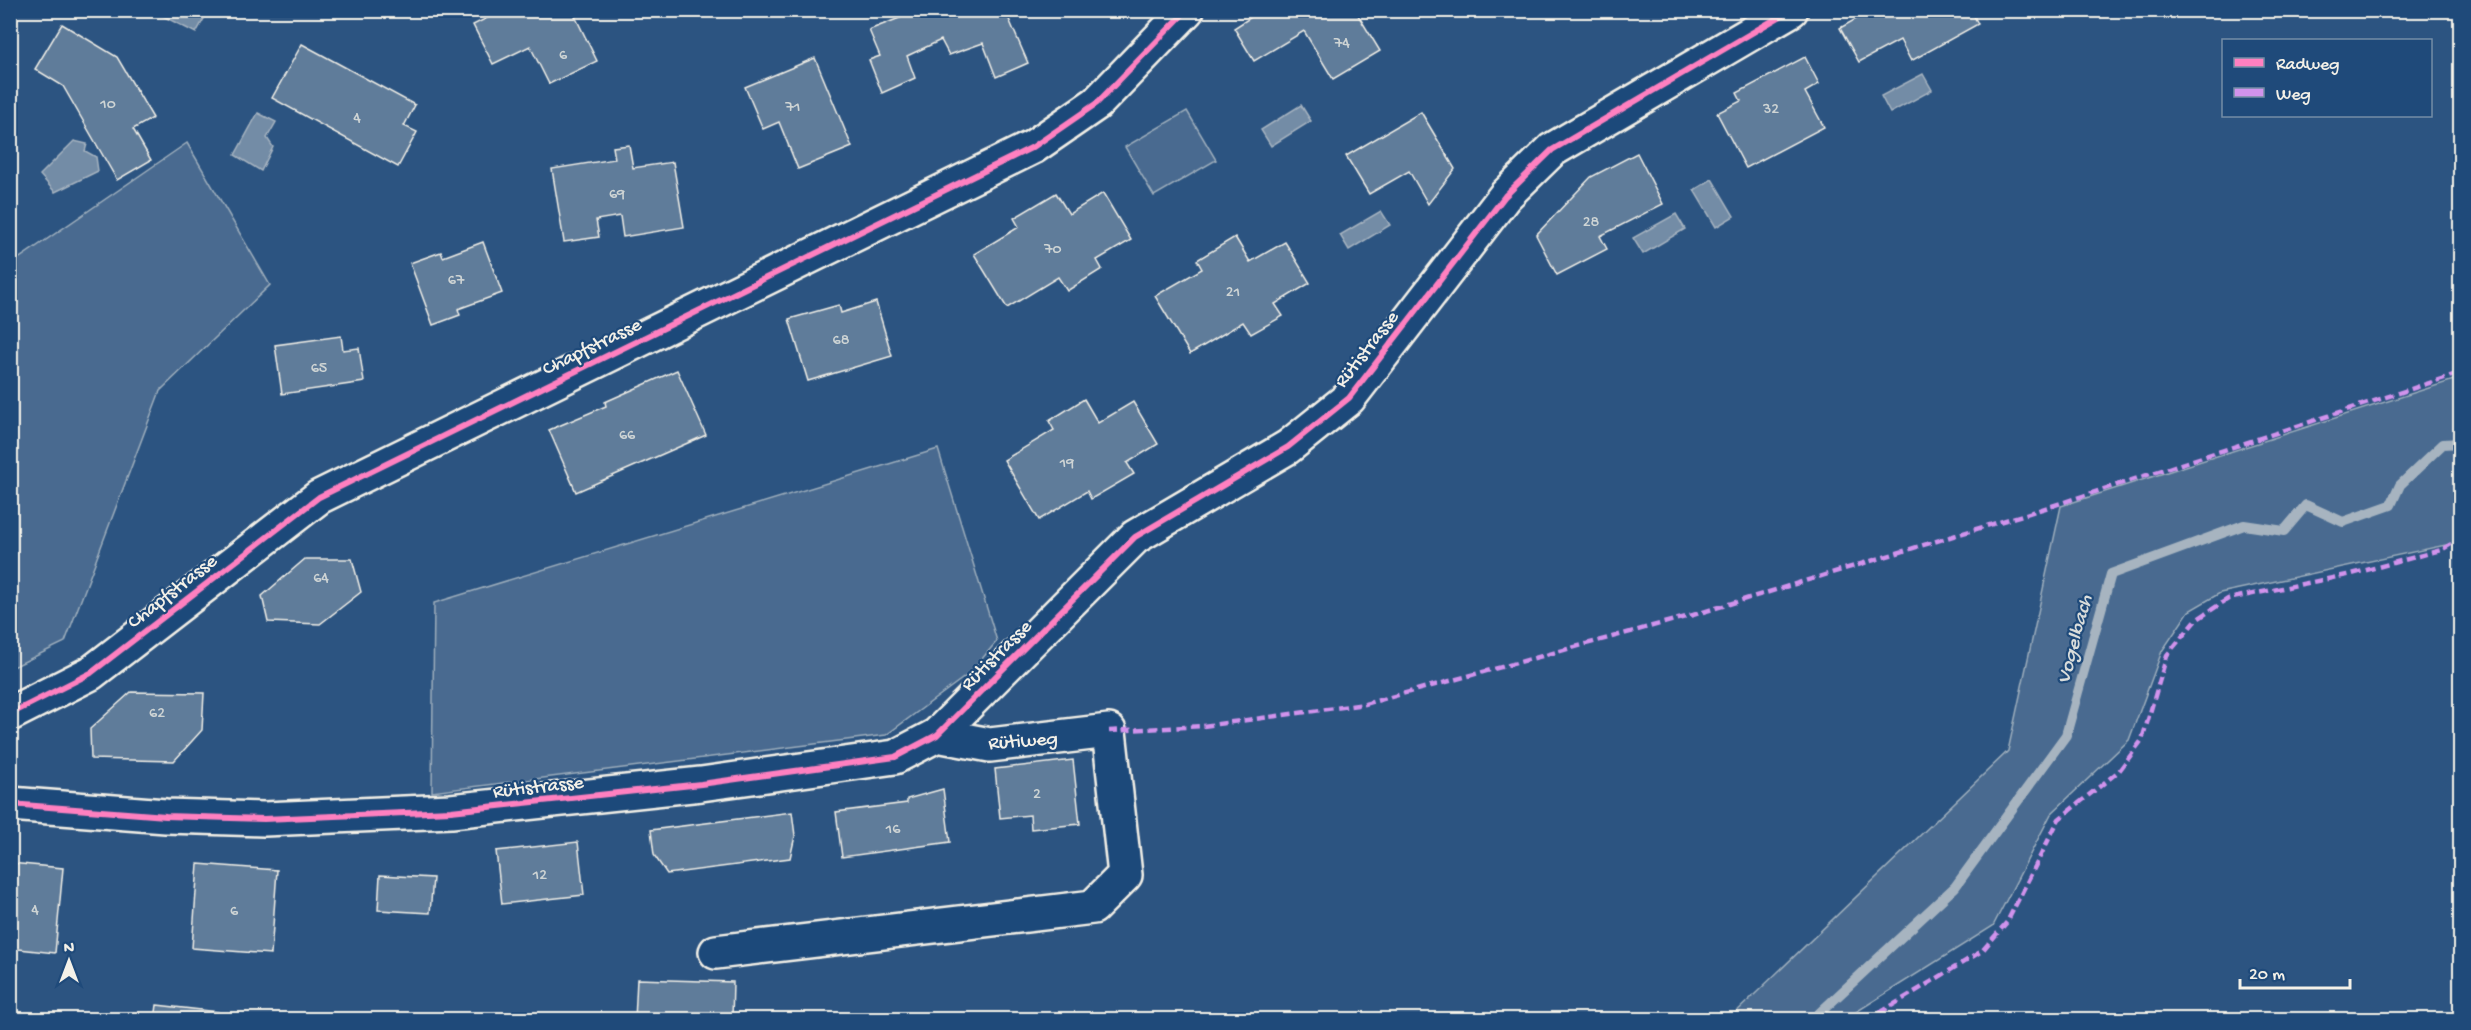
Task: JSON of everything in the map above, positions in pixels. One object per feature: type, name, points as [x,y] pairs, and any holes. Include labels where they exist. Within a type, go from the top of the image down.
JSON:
[{"type":"street","name":"Chapfstrasse","points":[[10,714],[91,673],[319,497],[1033,147],[1097,103],[1186,10]]},
{"type":"street","name":"Rütistrasse","points":[[10,804],[166,816],[264,819],[451,811],[701,784],[896,757],[937,735],[1136,537],[1288,447],[1348,398],[1505,196],[1552,150],[1791,10]]},
{"type":"street","name":"Rütiweg","points":[[716,952],[1093,907],[1125,874],[1109,731],[990,745],[937,735]]},
{"type":"shaded area","points":[[153,11],[197,11],[206,15],[196,33]]},
{"type":"shaded area","points":[[1923,74],[1932,90],[1890,113],[1881,96]]},
{"type":"shaded area","points":[[1301,105],[1311,121],[1271,146],[1261,130]]},
{"type":"shaded area","points":[[1187,111],[1216,160],[1154,196],[1125,147]]},
{"type":"shaded area","points":[[258,113],[276,122],[267,138],[273,147],[261,171],[235,155]]},
{"type":"shaded area","points":[[74,141],[87,144],[85,151],[96,157],[98,171],[55,192],[40,175]]},
{"type":"shaded area","points":[[187,143],[270,285],[160,391],[65,642],[11,668],[11,264]]},
{"type":"shaded area","points":[[1712,179],[1734,216],[1716,227],[1694,190]]},
{"type":"shaded area","points":[[1381,211],[1390,225],[1349,250],[1340,235]]},
{"type":"shaded area","points":[[1676,214],[1685,229],[1643,254],[1633,238]]},
{"type":"shaded area","points":[[2460,378],[2460,542],[2220,593],[2189,611],[2162,651],[2129,740],[2051,814],[1993,926],[1845,1019],[1729,1019],[2008,751],[2061,506]]},
{"type":"shaded area","points":[[938,449],[997,641],[970,673],[886,735],[432,792],[434,603]]},
{"type":"building","points":[[503,10],[572,10],[597,61],[549,84],[530,46],[493,64],[473,25]]},
{"type":"building","points":[[899,10],[936,10],[939,18],[958,10],[1005,10],[1028,63],[996,77],[983,43],[949,55],[941,40],[907,56],[915,78],[882,93],[869,60],[880,56],[869,30],[902,17]]},
{"type":"building","points":[[1262,10],[1355,10],[1380,51],[1333,79],[1304,31],[1254,61],[1234,28]]},
{"type":"building","points":[[1872,10],[1971,10],[1978,24],[1911,61],[1900,40],[1859,62],[1840,28]]},
{"type":"building","points":[[62,24],[117,57],[153,118],[133,129],[151,160],[117,180],[63,86],[35,69]]},
{"type":"building","points":[[302,44],[415,105],[404,126],[417,132],[398,167],[272,98]]},
{"type":"building","points":[[1805,57],[1819,84],[1805,92],[1824,127],[1746,168],[1717,113],[1741,101],[1737,93]]},
{"type":"building","points":[[815,58],[852,147],[798,169],[779,122],[763,129],[745,87]]},
{"type":"building","points":[[1421,112],[1455,169],[1428,204],[1409,171],[1369,194],[1346,156]]},
{"type":"building","points":[[629,145],[633,168],[673,162],[684,227],[623,237],[620,216],[596,220],[599,237],[564,242],[552,169],[615,159],[613,147]]},
{"type":"building","points":[[1637,153],[1663,204],[1600,236],[1607,249],[1557,275],[1536,235],[1591,177]]},
{"type":"building","points":[[1056,193],[1069,214],[1103,193],[1131,240],[1097,260],[1102,269],[1067,291],[1058,277],[1007,308],[974,254],[1019,227],[1014,218]]},
{"type":"building","points":[[1235,237],[1250,262],[1285,242],[1310,283],[1275,304],[1283,316],[1251,334],[1243,322],[1190,354],[1155,296],[1202,269],[1197,260]]},
{"type":"building","points":[[483,242],[502,293],[458,309],[460,315],[433,325],[410,263],[441,252],[443,257]]},
{"type":"building","points":[[876,302],[892,356],[808,381],[789,319],[839,305],[841,313]]},
{"type":"building","points":[[341,336],[343,350],[359,348],[364,382],[282,394],[275,345]]},
{"type":"building","points":[[677,370],[706,435],[576,492],[549,430],[606,406],[605,402]]},
{"type":"building","points":[[1084,399],[1098,423],[1133,402],[1158,444],[1127,463],[1134,474],[1091,499],[1087,491],[1039,520],[1004,460],[1054,430],[1049,421]]},
{"type":"building","points":[[305,559],[352,559],[361,592],[320,624],[268,622],[262,596]]},
{"type":"building","points":[[131,692],[204,693],[202,730],[174,761],[91,759],[90,729]]},
{"type":"building","points":[[1073,760],[1080,824],[1031,829],[1030,815],[1000,818],[995,769]]},
{"type":"building","points":[[943,789],[950,842],[842,857],[836,812],[907,803],[907,799]]},
{"type":"building","points":[[792,812],[795,836],[790,858],[667,874],[654,855],[651,830]]},
{"type":"building","points":[[578,842],[584,895],[502,904],[496,851]]},
{"type":"building","points":[[10,863],[63,868],[55,953],[10,948]]},
{"type":"building","points":[[198,864],[277,870],[271,954],[192,948]]},
{"type":"building","points":[[380,875],[433,878],[430,913],[378,910]]},
{"type":"building","points":[[637,979],[733,982],[732,1020],[635,1020]]},
{"type":"building","points":[[157,1005],[218,1012],[217,1020],[155,1020]]},
{"type":"waterway","name":"Vogelbach","points":[[1812,1020],[1955,887],[2066,735],[2111,574],[2244,525],[2284,531],[2306,505],[2343,522],[2391,505],[2400,485],[2443,444],[2460,443]]},
{"type":"marked path","points":[[1109,731],[1203,726],[1365,704],[1693,615],[2052,506],[2460,373]]},
{"type":"marked path","points":[[1868,1020],[1982,951],[2007,922],[2059,819],[2119,771],[2142,740],[2167,655],[2196,620],[2228,599],[2352,574],[2441,550],[2460,539]]},
{"type":"cycle path","points":[[10,714],[91,673],[319,497],[1033,147],[1097,103],[1187,10]]},
{"type":"cycle path","points":[[10,804],[166,816],[264,819],[451,811],[701,784],[895,757],[937,735],[1135,537],[1288,447],[1349,398],[1505,196],[1552,150],[1791,10]]}]
